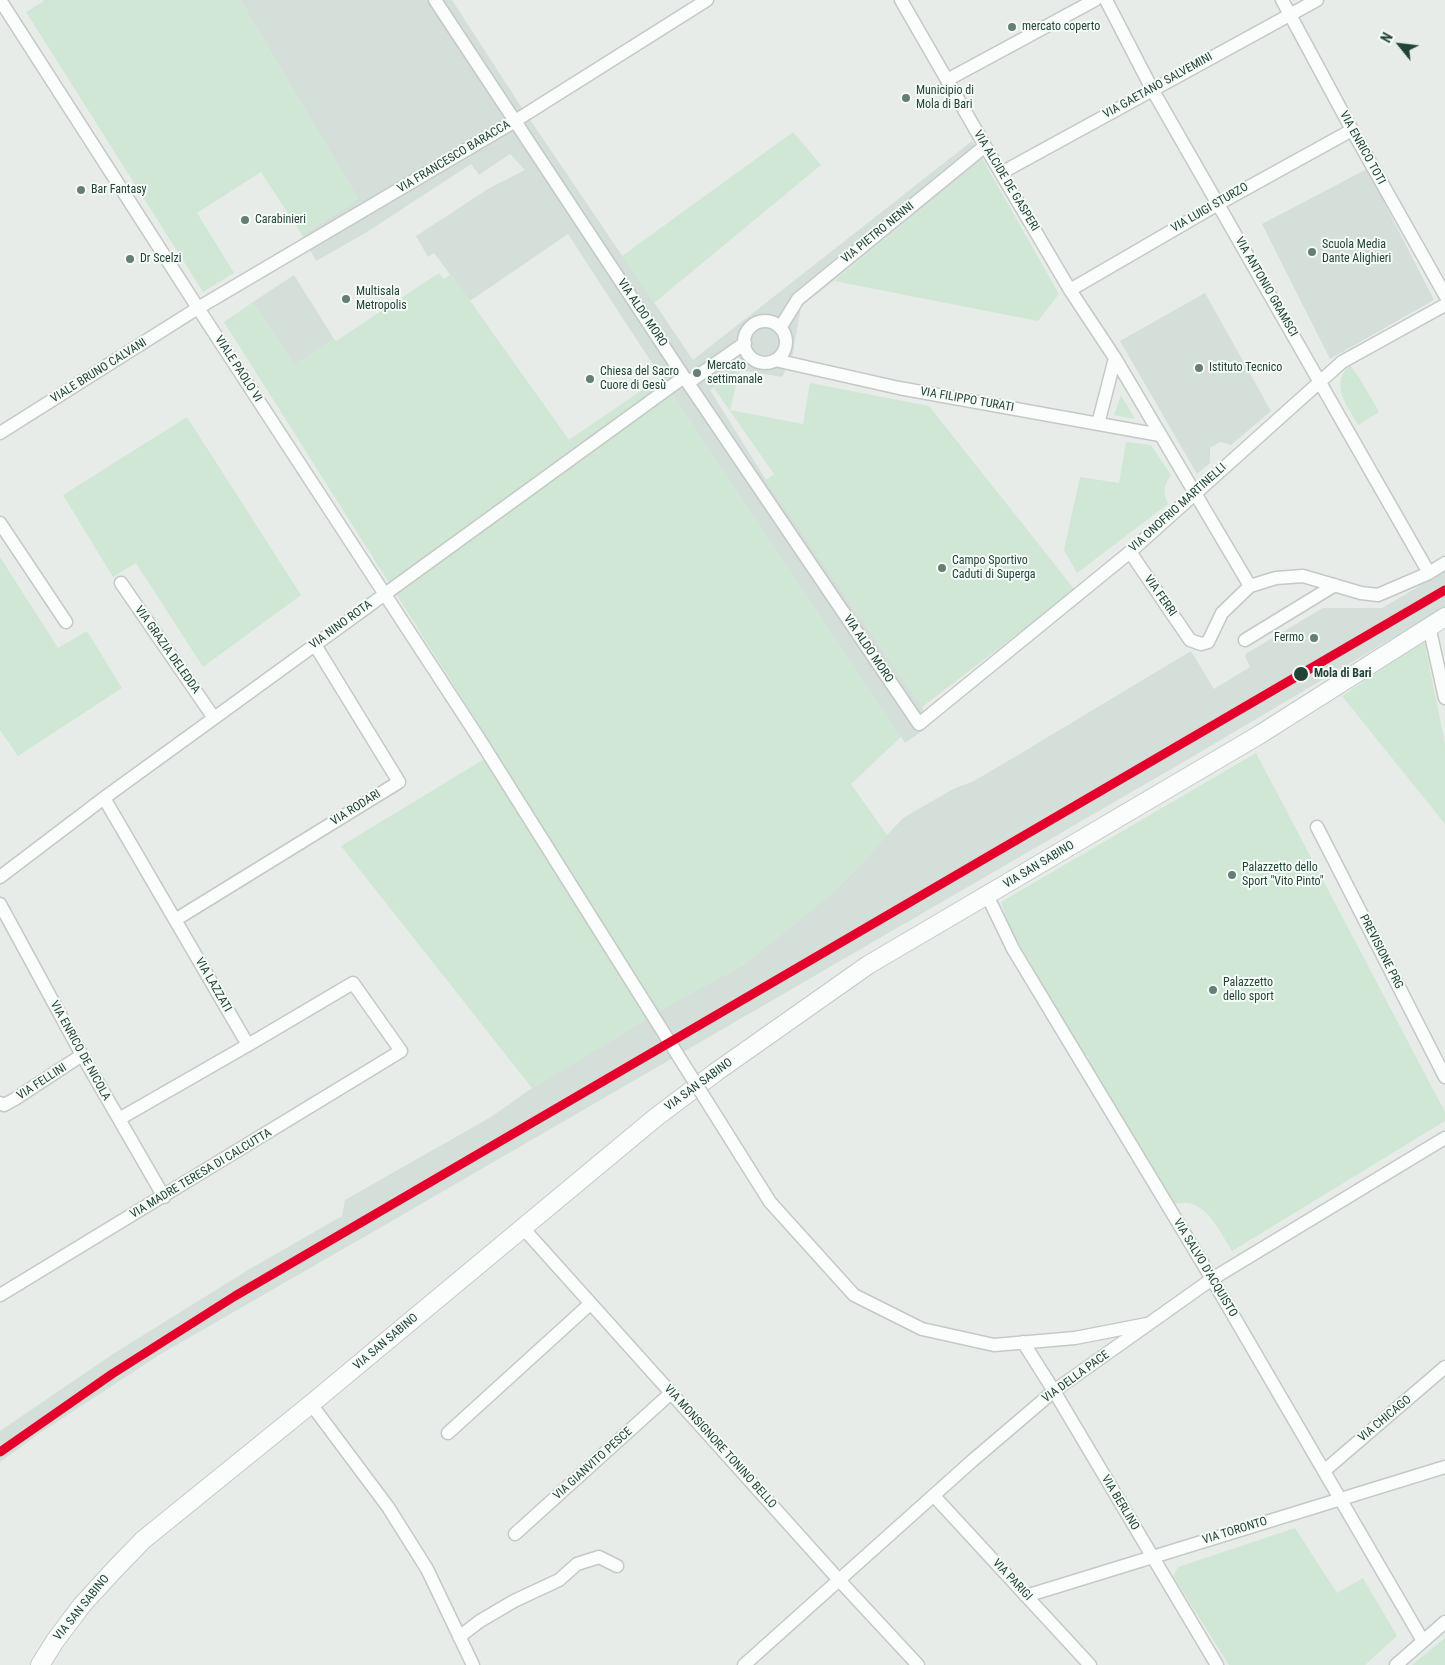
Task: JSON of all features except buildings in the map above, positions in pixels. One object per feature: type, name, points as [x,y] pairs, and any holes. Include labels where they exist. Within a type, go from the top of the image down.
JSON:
[{"type":"street","name":"VIALE PAOLO VI","points":[[0,0],[198,308],[478,736],[770,1202],[854,1295],[922,1329],[994,1345],[1075,1338],[1152,1323]]},
{"type":"street","name":"VIA ALDO MORO","points":[[435,0],[689,383],[919,724]]},
{"type":"street","name":"VIA FRANCESCO BARACCA","points":[[198,308],[515,121],[707,0]]},
{"type":"street","name":"VIA ALCIDE DE GASPERI","points":[[901,0],[1070,290],[1115,358],[1250,586]]},
{"type":"street","points":[[947,80],[1095,0]]},
{"type":"street","name":"VIA ANTONIO GRAMSCI","points":[[1106,0],[1152,89],[1321,382],[1428,573]]},
{"type":"street","name":"VIA ENRICO TOTI","points":[[1282,0],[1352,130],[1445,294]]},
{"type":"street","name":"VIA GAETANO SALVEMINI","points":[[1001,172],[1317,0]]},
{"type":"street","name":"VIA LUIGI STURZO","points":[[1070,290],[1218,204],[1352,130]]},
{"type":"street","name":"VIA PIETRO NENNI","points":[[780,328],[798,299],[985,146]]},
{"type":"street","name":"VIA ONOFRIO MARTINELLI","points":[[919,724],[1130,552],[1342,362],[1445,305]]},
{"type":"street","name":"VIALE BRUNO CALVANI","points":[[0,433],[198,308]]},
{"type":"street","points":[[759,322],[773,323],[780,328],[786,336],[785,350],[775,360],[762,362],[755,360],[745,346],[748,330],[759,322]]},
{"type":"street","name":"VIA NINO ROTA","points":[[0,877],[104,798],[384,593],[745,346]]},
{"type":"street","points":[[1098,424],[1115,358]]},
{"type":"street","name":"VIA FILIPPO TURATI","points":[[775,360],[898,388],[1160,435]]},
{"type":"street","points":[[0,523],[66,622]]},
{"type":"street","name":"VIA FERRI","points":[[1130,552],[1190,640],[1201,644],[1208,642],[1222,613],[1250,586]]},
{"type":"street","points":[[1250,586],[1276,578],[1303,576],[1361,593],[1378,595],[1428,573],[1445,563]]},
{"type":"street","name":"VIA GRAZIA DELEDDA","points":[[121,582],[214,718]]},
{"type":"street","points":[[1245,640],[1335,585]]},
{"type":"street","name":"VIA SAN SABINO","points":[[40,1665],[82,1605],[143,1540],[311,1404],[655,1118],[716,1072],[868,965],[1259,735],[1445,617]]},
{"type":"street","points":[[1429,626],[1445,698]]},
{"type":"street","name":"VIA RODARI","points":[[175,920],[399,782],[315,645]]},
{"type":"street","name":"VIA LAZZATI","points":[[104,798],[248,1044]]},
{"type":"street","name":"PREVISIONE PRG","points":[[1317,827],[1445,1077]]},
{"type":"street","name":"VIA SALVO D'ACQUISTO","points":[[987,895],[1013,949],[1212,1279],[1424,1641]]},
{"type":"street","name":"VIA ENRICO DE NICOLA","points":[[0,904],[82,1055],[164,1197]]},
{"type":"street","name":"VIA MADRE TERESA DI CALCUTTA","points":[[0,1295],[164,1197],[401,1051],[353,983],[248,1044]]},
{"type":"street","points":[[119,1120],[248,1044]]},
{"type":"street","name":"VIA FELLINI","points":[[0,1104],[4,1105],[15,1100],[82,1055]]},
{"type":"street","name":"VIA DELLA PACE","points":[[744,1665],[1054,1391],[1212,1279],[1445,1138]]},
{"type":"street","name":"VIA MONSIGNORE TONINO BELLO","points":[[523,1228],[839,1580],[918,1665]]},
{"type":"street","points":[[448,1433],[590,1304]]},
{"type":"street","name":"VIA BERLINO","points":[[1022,1342],[1054,1391],[1217,1665]]},
{"type":"street","name":"VIA CHICAGO","points":[[1324,1470],[1445,1367]]},
{"type":"street","name":"VIA GIANVITO PESCE","points":[[515,1534],[672,1393]]},
{"type":"street","points":[[311,1404],[388,1507],[427,1569],[473,1665]]},
{"type":"street","name":"VIA TORONTO","points":[[1026,1596],[1445,1468]]},
{"type":"street","name":"VIA PARIGI","points":[[934,1496],[1090,1665]]},
{"type":"street","points":[[459,1637],[514,1601],[559,1580],[578,1564],[599,1557],[616,1566]]},
{"type":"street","points":[[1396,1665],[1445,1622]]},
{"type":"shaded area","points":[[240,0],[452,0],[520,105],[693,360],[972,141],[983,160],[801,307],[792,358],[782,377],[740,370],[710,390],[766,480],[922,707],[929,726],[905,743],[568,234],[470,301],[434,253],[428,257],[416,236],[488,189],[525,170],[510,154],[479,175],[471,164],[367,232],[316,261],[302,235],[358,199]]},
{"type":"shaded area","points":[[1367,169],[1434,300],[1330,359],[1262,224]]},
{"type":"shaded area","points":[[294,275],[334,339],[294,365],[253,302]]},
{"type":"shaded area","points":[[1205,293],[1271,411],[1231,445],[1220,442],[1210,448],[1210,463],[1197,474],[1120,341]]},
{"type":"shaded area","points":[[1445,571],[1445,607],[1197,754],[159,1355],[40,1433],[0,1462],[0,1431],[113,1354],[248,1270],[342,1216],[345,1200],[491,1117],[532,1088],[674,1002],[743,965],[836,890],[903,818],[953,789],[974,781],[1191,651],[1214,689],[1250,667],[1245,656],[1247,653],[1323,608],[1382,608]]},
{"type":"green space","points":[[43,0],[240,0],[358,199],[302,235],[261,172],[197,213],[234,273],[203,292],[26,12]]},
{"type":"green space","points":[[793,132],[821,165],[654,303],[622,256]]},
{"type":"green space","points":[[983,160],[1059,294],[1038,321],[834,281]]},
{"type":"green space","points":[[439,273],[444,279],[451,274],[569,440],[661,377],[901,737],[851,784],[887,835],[836,890],[743,965],[674,1002],[532,1088],[341,846],[496,752],[224,322],[253,302],[294,365],[334,339],[336,341]]},
{"type":"green space","points":[[1350,365],[1379,412],[1358,425],[1345,402],[1340,388],[1344,372]]},
{"type":"green space","name":"Campo Sportivo Caduti di Superga","points":[[740,370],[730,410],[803,424],[810,383],[929,406],[1075,590],[922,707],[766,480],[774,474],[714,388]]},
{"type":"green space","points":[[1121,395],[1135,419],[1114,415]]},
{"type":"green space","points":[[187,417],[301,595],[203,667],[136,563],[113,577],[63,495]]},
{"type":"green space","points":[[1126,442],[1151,445],[1171,475],[1165,489],[1168,504],[1077,573],[1064,550],[1080,477],[1119,483]]},
{"type":"green space","points":[[0,557],[58,648],[87,631],[122,688],[18,756],[0,730]]},
{"type":"green space","points":[[1424,640],[1445,744],[1445,824],[1342,696]]},
{"type":"green space","name":"Palazzetto dello sport","points":[[1256,753],[1445,1112],[1445,1121],[1232,1251],[1216,1224],[1202,1210],[1194,1205],[1185,1203],[1174,1204],[1087,1062],[1089,1057],[1081,1053],[1010,928],[1001,902]]},
{"type":"green space","points":[[1295,1528],[1337,1593],[1363,1578],[1397,1636],[1365,1665],[1229,1665],[1173,1576],[1178,1567]]},
{"type":"green space","points":[[1445,1638],[1445,1665],[1412,1665]]},
{"type":"transit line","points":[[0,1452],[112,1374],[235,1296],[1445,590]]},
{"type":"place","name":"mercato coperto","points":[[1012,27]]},
{"type":"place","name":"Municipio di Mola di Bari","points":[[906,98]]},
{"type":"place","name":"Bar Fantasy","points":[[81,190]]},
{"type":"place","name":"Carabinieri","points":[[245,220]]},
{"type":"place","name":"Scuola Media Dante Alighieri","points":[[1312,252]]},
{"type":"place","name":"Dr Scelzi","points":[[130,259]]},
{"type":"place","name":"Multisala Metropolis","points":[[346,299]]},
{"type":"place","name":"Istituto Tecnico","points":[[1199,368]]},
{"type":"place","name":"Mercato settimanale","points":[[697,373]]},
{"type":"place","name":"Chiesa del Sacro Cuore di Gesù","points":[[590,379]]},
{"type":"place","name":"Campo Sportivo Caduti di Superga","points":[[942,568]]},
{"type":"place","name":"Fermo","points":[[1314,638]]},
{"type":"place","name":"Mola di Bari","points":[[1301,674]]},
{"type":"place","name":"Palazzetto dello Sport \"Vito Pinto\"","points":[[1232,875]]},
{"type":"place","name":"Palazzetto dello sport","points":[[1213,990]]}]
